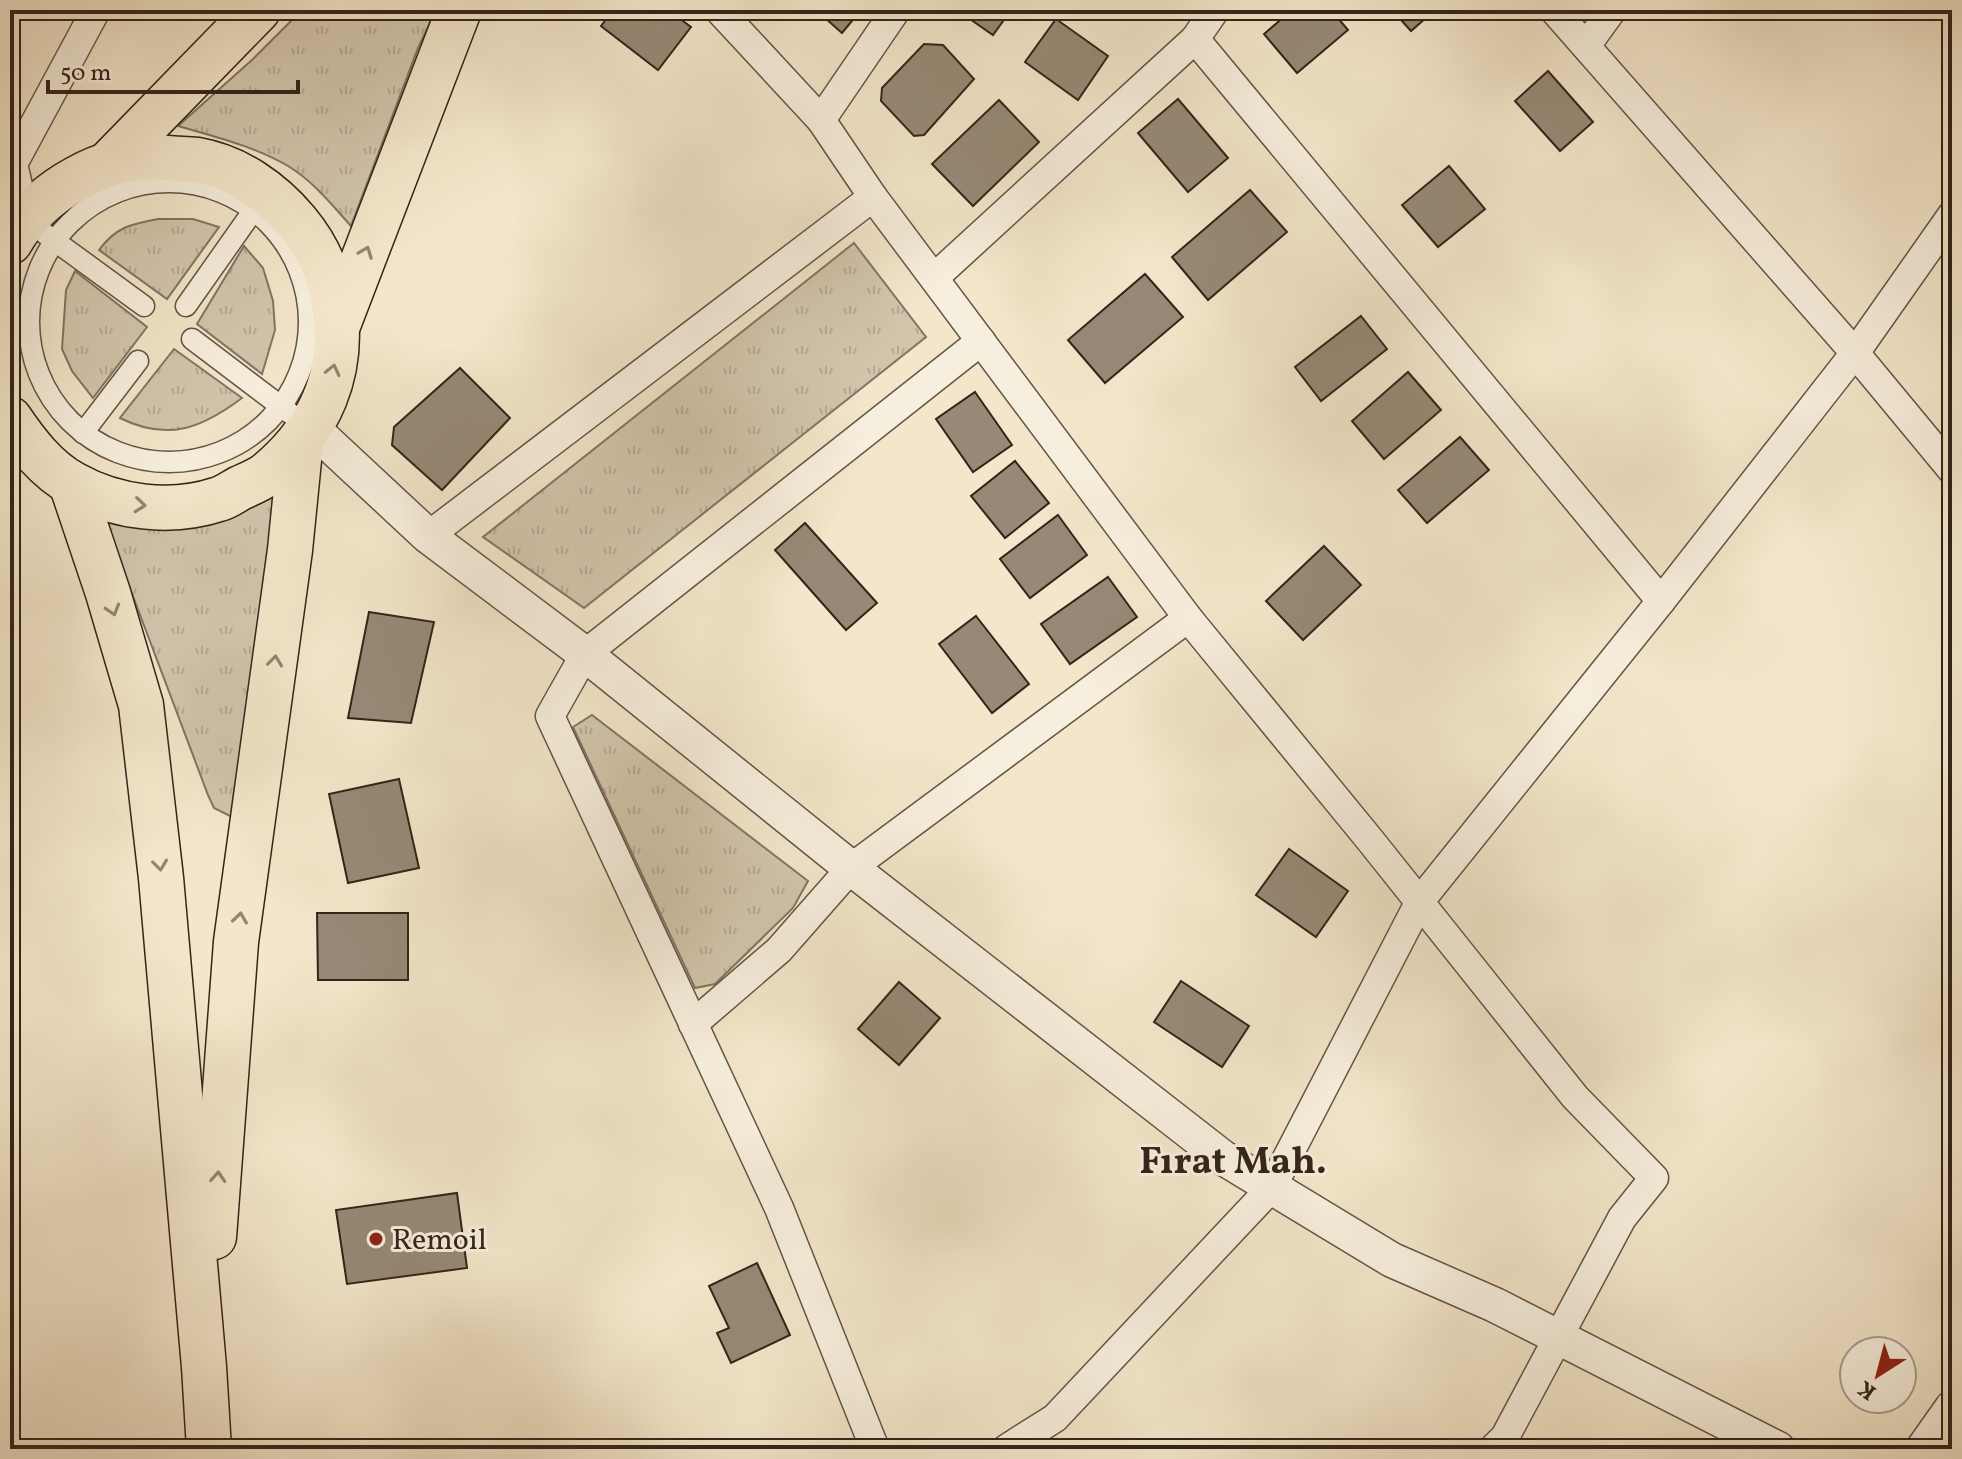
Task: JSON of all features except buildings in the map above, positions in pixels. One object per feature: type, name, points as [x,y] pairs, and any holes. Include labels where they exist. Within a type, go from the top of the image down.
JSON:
[{"type":"main road","points":[[108,164],[258,10]]},
{"type":"main road","points":[[338,325],[459,10]]},
{"type":"main road","points":[[10,419],[32,451],[71,483],[119,503],[169,508],[194,504],[220,499],[265,476],[297,424],[327,395],[336,360],[338,325],[330,280],[310,238],[281,203],[243,176],[199,160],[153,156],[108,164],[63,186],[30,234]]},
{"type":"main road","points":[[204,1367],[236,942],[290,550],[297,424]]},
{"type":"main road","points":[[71,483],[141,705],[161,878],[209,1449]]},
{"type":"street","points":[[96,10],[13,164],[37,273],[28,316],[33,360],[52,401],[83,433],[126,456],[174,463],[222,453],[263,428],[297,424]]},
{"type":"street","points":[[719,10],[821,120],[873,197],[1188,618],[1420,901],[1575,1097],[1654,1178],[1622,1218],[1505,1437],[1493,1449]]},
{"type":"street","points":[[821,120],[896,10]]},
{"type":"street","points":[[935,277],[1195,39],[1215,10]]},
{"type":"street","points":[[1554,10],[1855,353],[1952,470]]},
{"type":"street","points":[[1586,46],[1612,10]]},
{"type":"street","points":[[1195,39],[1661,601]]},
{"type":"street","points":[[30,234],[58,234],[91,204],[131,186],[176,181],[219,190],[253,211],[290,249],[308,295],[309,343],[293,390],[297,424]]},
{"type":"street","points":[[428,536],[873,197]]},
{"type":"street","points":[[186,306],[253,211]]},
{"type":"street","points":[[1006,1449],[1055,1418],[1272,1187],[1420,901],[1855,353],[1952,215]]},
{"type":"street","points":[[30,234],[144,306]]},
{"type":"street","points":[[192,339],[428,536],[585,654],[851,868],[1222,1157],[1392,1260],[1495,1305],[1778,1449]]},
{"type":"street","points":[[875,1449],[779,1208],[550,716],[585,654],[981,341]]},
{"type":"street","points":[[83,433],[138,361]]},
{"type":"street","points":[[693,1024],[779,950],[851,868],[1188,618]]},
{"type":"street","points":[[1923,1449],[1952,1408]]},
{"type":"green space","points":[[302,10],[436,10],[418,48],[351,226],[314,186],[288,166],[248,147],[178,126]]},
{"type":"green space","points":[[158,219],[193,219],[219,227],[167,299],[99,250],[125,228]]},
{"type":"green space","points":[[854,243],[926,337],[584,608],[483,537]]},
{"type":"green space","points":[[244,246],[263,268],[273,301],[275,330],[262,374],[197,324]]},
{"type":"green space","points":[[75,271],[147,327],[93,398],[72,371],[62,349],[66,290]]},
{"type":"green space","points":[[174,349],[242,398],[213,417],[184,428],[154,429],[120,418]]},
{"type":"green space","points":[[283,491],[234,818],[214,808],[208,795],[105,522],[207,522],[237,514]]},
{"type":"green space","points":[[592,715],[808,881],[793,908],[715,984],[695,988],[573,727]]},
{"type":"place","name":"Remoil","points":[[376,1239]]},
{"type":"district","name":"Fırat Mah.","points":[[1233,1160]]}]
